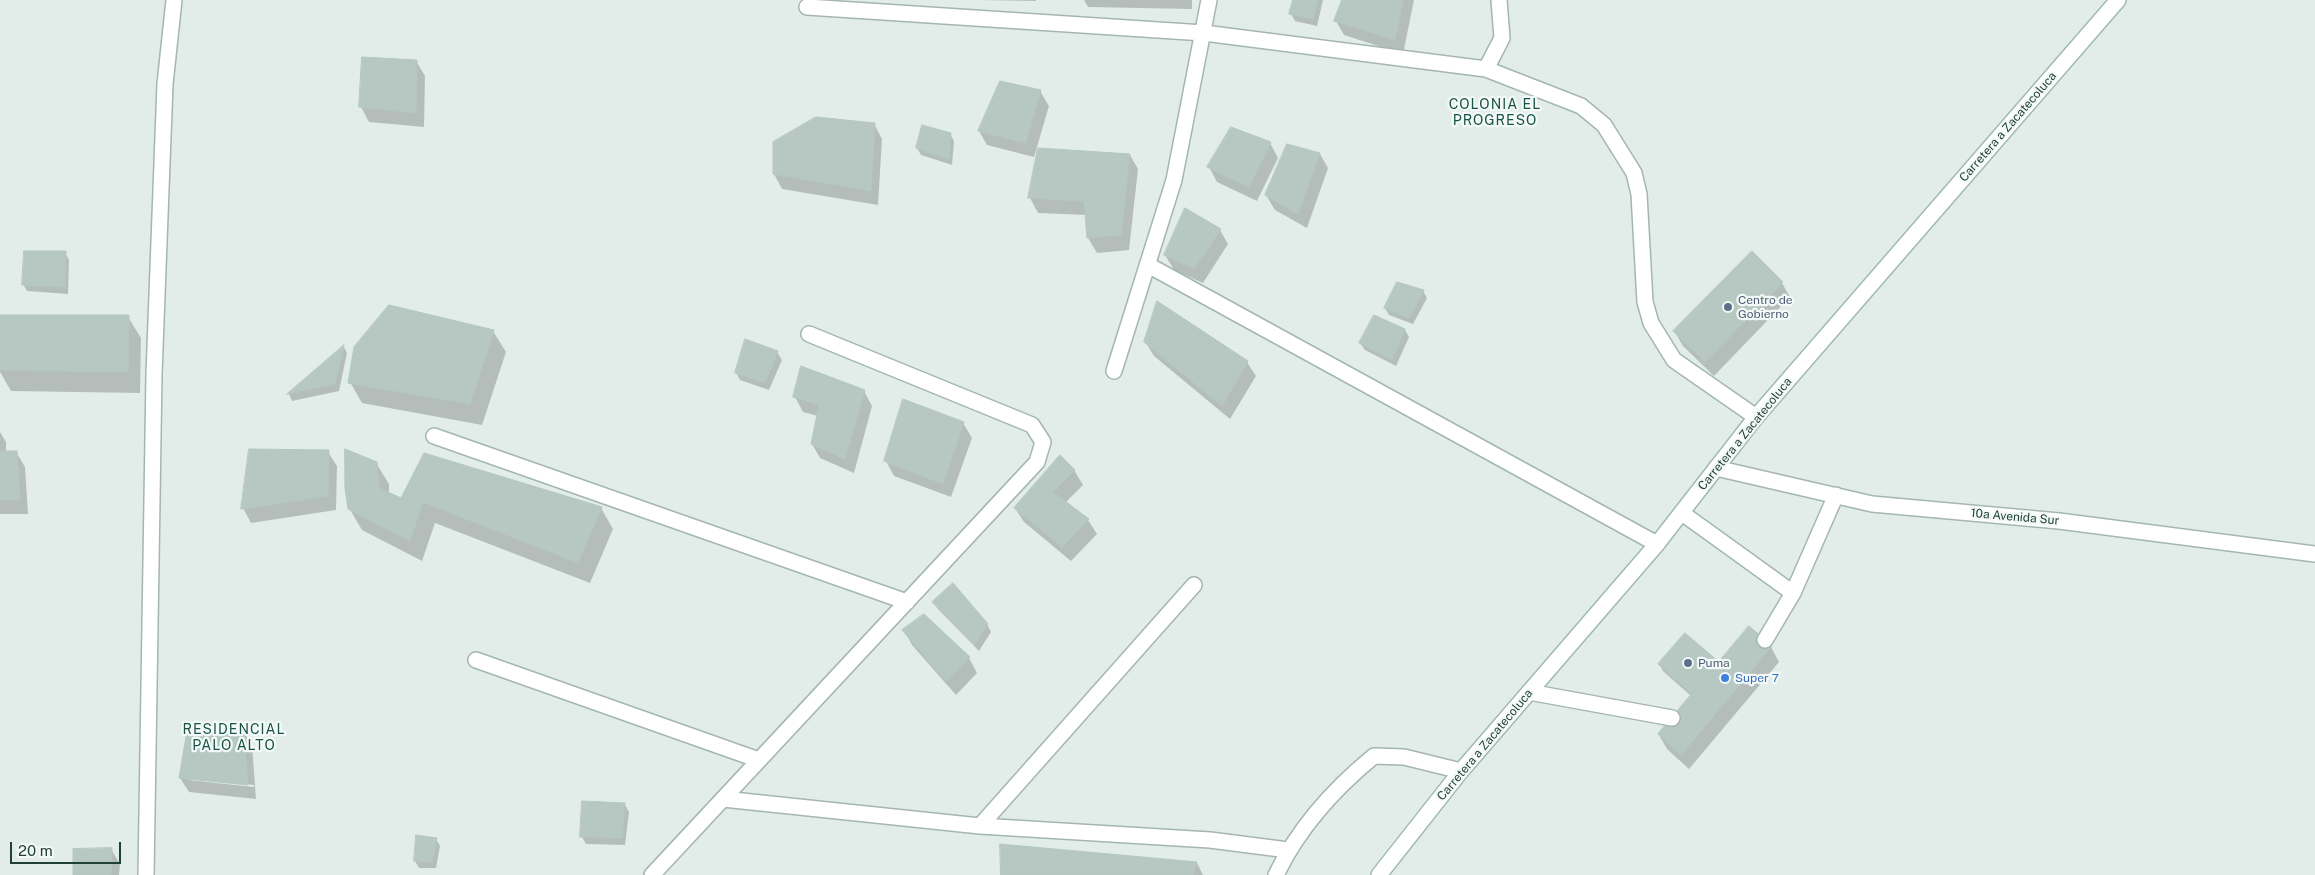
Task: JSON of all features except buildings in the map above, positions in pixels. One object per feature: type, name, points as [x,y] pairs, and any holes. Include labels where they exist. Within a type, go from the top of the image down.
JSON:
[{"type":"street","points":[[146,875],[154,374],[165,84],[174,0]]},
{"type":"street","points":[[1114,371],[1174,180],[1209,0]]},
{"type":"street","points":[[1486,69],[1502,38],[1499,0]]},
{"type":"street","name":"Carretera a Zacatecoluca","points":[[1378,875],[1461,771],[1657,544],[1756,417],[2118,0]]},
{"type":"street","points":[[807,7],[1204,33],[1486,69],[1582,106],[1604,125],[1634,173],[1639,194],[1645,302],[1650,323],[1674,360],[1756,417]]},
{"type":"street","points":[[1148,265],[1657,544]]},
{"type":"street","points":[[652,875],[1037,462],[1043,442],[1032,425],[809,334]]},
{"type":"street","points":[[434,436],[907,602]]},
{"type":"street","name":"10a Avenida Sur","points":[[1716,468],[1872,504],[2058,521],[2315,554]]},
{"type":"street","points":[[1765,640],[1793,593],[1836,496]]},
{"type":"street","points":[[1682,513],[1793,593]]},
{"type":"street","points":[[980,826],[1194,585]]},
{"type":"street","points":[[476,660],[759,760]]},
{"type":"street","points":[[1529,692],[1672,718]]},
{"type":"street","points":[[1276,875],[1288,850],[1350,776],[1374,756],[1404,757],[1461,771]]},
{"type":"street","points":[[723,799],[980,826],[1210,840],[1288,850]]},
{"type":"place","name":"Centro de Gobierno","points":[[1728,307]]},
{"type":"place","name":"Puma","points":[[1688,663]]},
{"type":"place","name":"Super 7","points":[[1725,678]]},
{"type":"district","name":"COLONIA EL PROGRESO","points":[[1495,114]]},
{"type":"district","name":"RESIDENCIAL PALO ALTO","points":[[234,738]]}]
